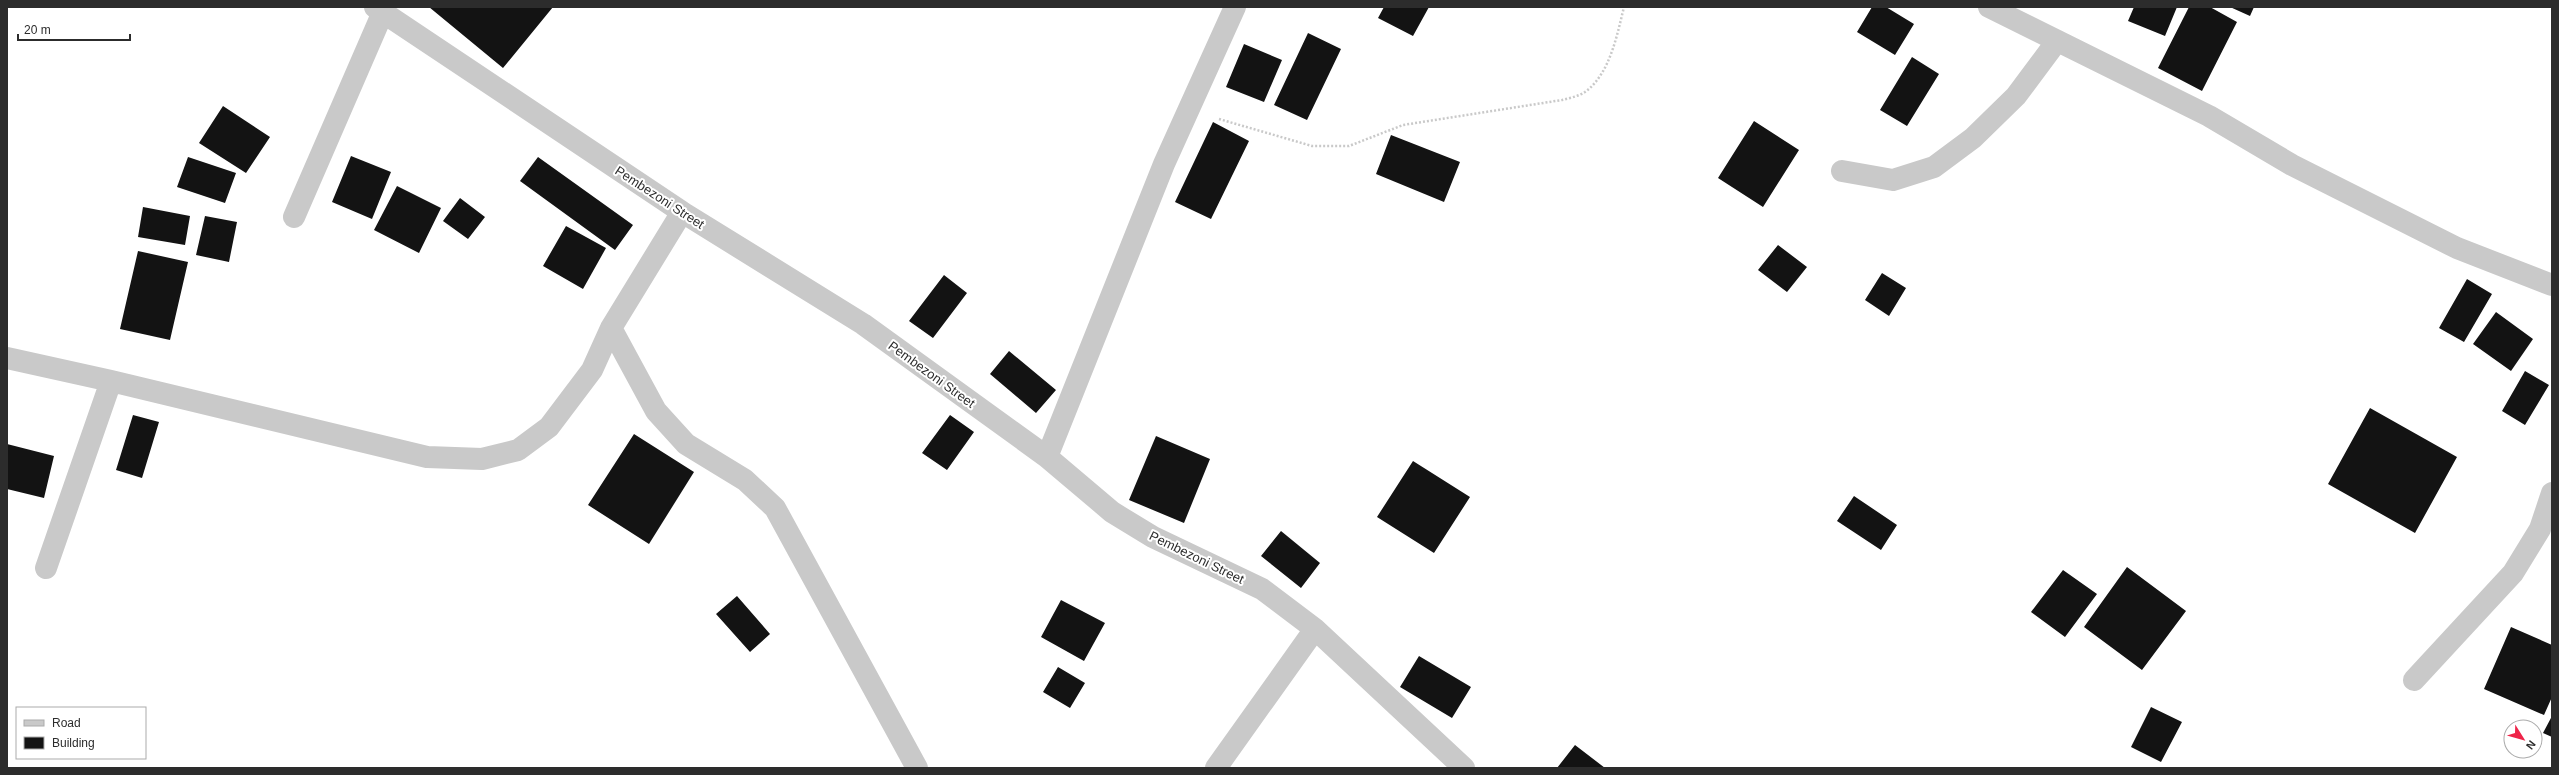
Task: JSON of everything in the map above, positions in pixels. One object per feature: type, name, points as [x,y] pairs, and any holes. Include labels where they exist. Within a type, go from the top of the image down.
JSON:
[{"type":"street","points":[[1047,457],[1161,171],[1235,7]]},
{"type":"street","points":[[1989,7],[2209,116],[2292,165],[2457,248],[2552,285]]},
{"type":"street","points":[[294,217],[379,10]]},
{"type":"street","name":"Pembezoni Street","points":[[379,10],[682,212],[862,324],[1047,457],[1112,512],[1153,537],[1262,589],[1315,629],[1464,768]]},
{"type":"street","points":[[1842,171],[1893,180],[1934,167],[1973,138],[2016,96],[2057,41]]},
{"type":"street","points":[[7,358],[111,381],[427,457],[482,459],[518,450],[549,427],[592,370],[611,328],[682,212]]},
{"type":"street","points":[[611,328],[656,411],[686,444],[745,480],[775,508],[917,768]]},
{"type":"street","points":[[46,568],[111,381]]},
{"type":"street","points":[[2414,680],[2513,573],[2540,528],[2552,493]]},
{"type":"street","points":[[1216,768],[1315,629]]},
{"type":"path","points":[[1188,110],[1312,146],[1349,146],[1403,125],[1562,100],[1584,93],[1597,83],[1614,46],[1624,7]]},
{"type":"building","points":[[429,7],[553,7],[503,68]]},
{"type":"building","points":[[1384,7],[1429,7],[1413,36],[1378,18]]},
{"type":"building","points":[[1872,7],[1886,7],[1914,24],[1895,55],[1857,32]]},
{"type":"building","points":[[2134,7],[2177,7],[2165,36],[2128,21]]},
{"type":"building","points":[[2189,7],[2210,7],[2237,22],[2202,91],[2158,68]]},
{"type":"building","points":[[2230,7],[2254,7],[2250,16]]},
{"type":"building","points":[[1308,33],[1341,49],[1307,120],[1274,105]]},
{"type":"building","points":[[1244,44],[1282,60],[1264,102],[1226,87]]},
{"type":"building","points":[[1912,57],[1939,74],[1907,126],[1880,110]]},
{"type":"building","points":[[223,106],[270,137],[246,173],[199,143]]},
{"type":"building","points":[[1754,121],[1799,150],[1763,207],[1718,178]]},
{"type":"building","points":[[1213,122],[1249,141],[1211,219],[1175,202]]},
{"type":"building","points":[[1391,135],[1460,162],[1444,202],[1376,174]]},
{"type":"building","points":[[351,156],[391,172],[372,219],[332,202]]},
{"type":"building","points":[[188,157],[236,173],[225,203],[177,187]]},
{"type":"building","points":[[538,157],[633,225],[615,250],[520,181]]},
{"type":"building","points":[[397,186],[441,208],[419,253],[374,230]]},
{"type":"building","points":[[460,198],[485,217],[468,239],[443,221]]},
{"type":"building","points":[[143,207],[190,216],[185,245],[138,237]]},
{"type":"building","points":[[205,216],[237,222],[229,262],[196,255]]},
{"type":"building","points":[[566,226],[606,248],[583,289],[543,266]]},
{"type":"building","points":[[1778,245],[1807,267],[1787,292],[1758,270]]},
{"type":"building","points":[[138,251],[188,262],[170,340],[120,329]]},
{"type":"building","points":[[1882,273],[1906,288],[1889,316],[1865,300]]},
{"type":"building","points":[[944,275],[967,293],[933,338],[909,321]]},
{"type":"building","points":[[2467,279],[2492,294],[2464,342],[2439,328]]},
{"type":"building","points":[[2496,312],[2533,339],[2511,371],[2473,344]]},
{"type":"building","points":[[1009,351],[1056,390],[1036,413],[990,374]]},
{"type":"building","points":[[2525,371],[2549,385],[2525,425],[2502,411]]},
{"type":"building","points":[[2370,408],[2457,457],[2415,533],[2328,484]]},
{"type":"building","points":[[133,415],[159,422],[142,478],[116,470]]},
{"type":"building","points":[[950,415],[974,432],[947,470],[922,453]]},
{"type":"building","points":[[634,434],[694,472],[649,544],[588,505]]},
{"type":"building","points":[[1156,436],[1210,459],[1184,523],[1129,500]]},
{"type":"building","points":[[7,444],[54,456],[44,498],[7,489]]},
{"type":"building","points":[[1413,461],[1470,497],[1434,553],[1377,517]]},
{"type":"building","points":[[1854,496],[1897,525],[1881,550],[1837,521]]},
{"type":"building","points":[[1281,531],[1320,563],[1301,588],[1261,556]]},
{"type":"building","points":[[2127,567],[2186,611],[2142,670],[2084,627]]},
{"type":"building","points":[[2063,570],[2097,594],[2065,637],[2031,612]]},
{"type":"building","points":[[737,596],[770,634],[750,652],[716,614]]},
{"type":"building","points":[[1061,600],[1105,623],[1084,661],[1041,637]]},
{"type":"building","points":[[2511,627],[2552,645],[2552,697],[2544,715],[2484,689]]},
{"type":"building","points":[[1419,656],[1471,687],[1452,718],[1400,687]]},
{"type":"building","points":[[1058,667],[1085,683],[1070,708],[1043,692]]},
{"type":"building","points":[[2151,707],[2182,722],[2161,762],[2131,747]]},
{"type":"building","points":[[2552,716],[2552,737],[2543,733]]},
{"type":"building","points":[[1575,745],[1605,768],[1557,768]]}]
